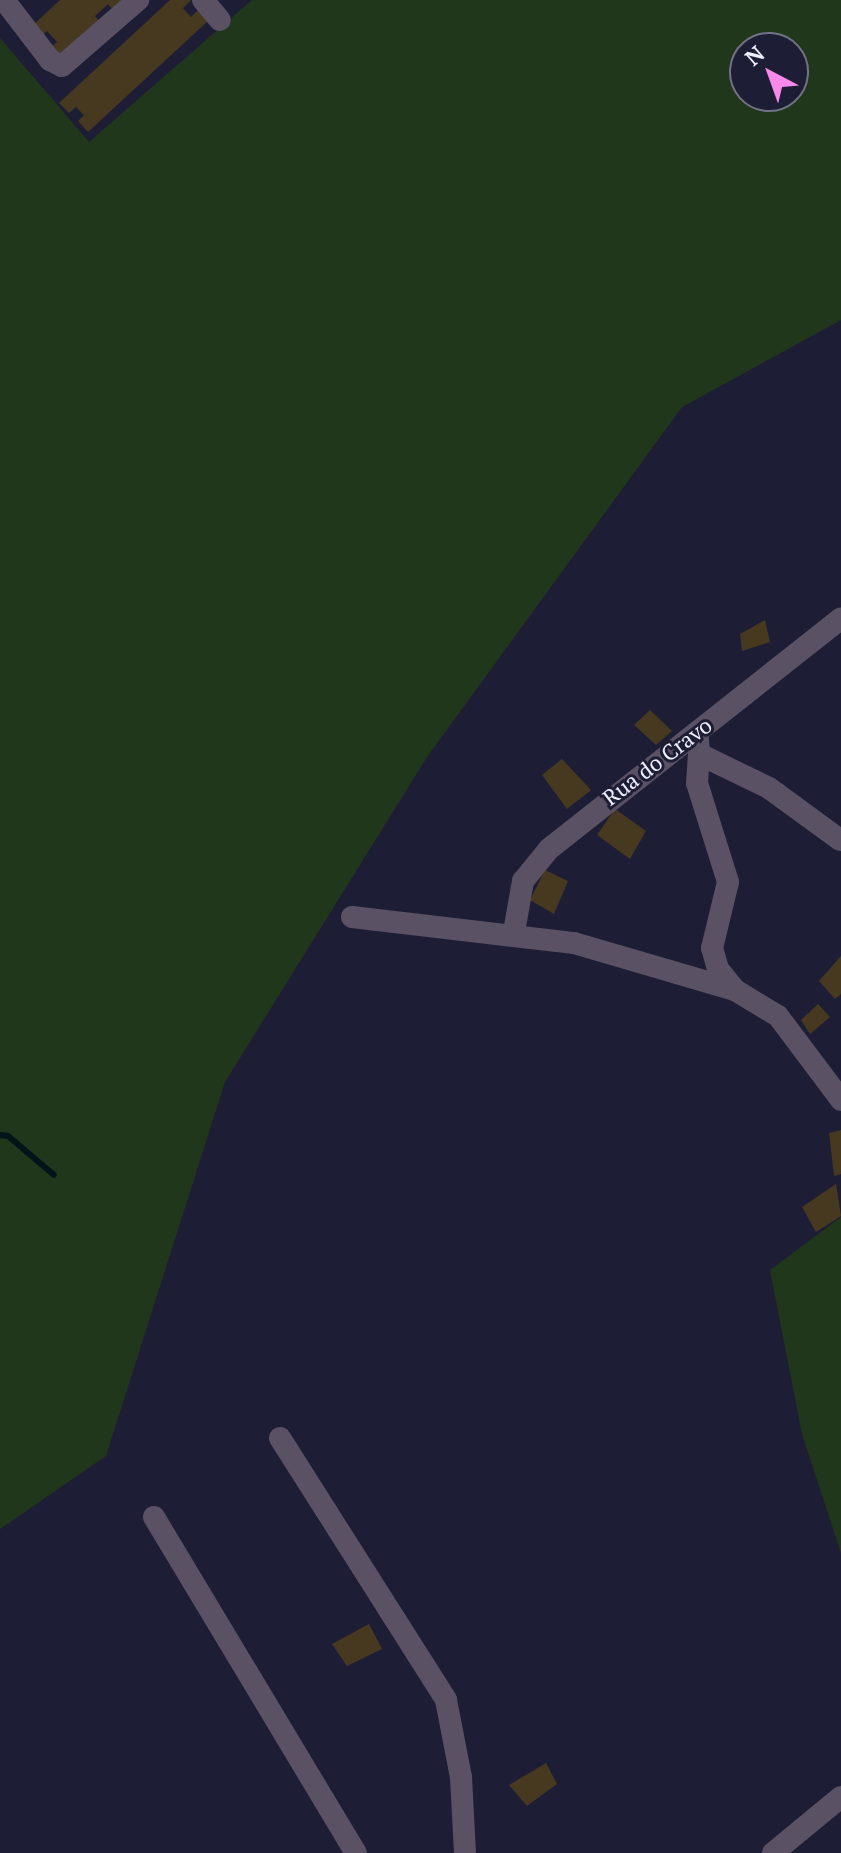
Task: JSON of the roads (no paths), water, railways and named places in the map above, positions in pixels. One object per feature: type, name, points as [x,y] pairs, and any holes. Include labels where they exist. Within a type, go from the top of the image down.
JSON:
[{"type":"street","points":[[4,0],[50,60],[62,66],[138,0]]},
{"type":"street","points":[[203,0],[220,20]]},
{"type":"street","name":"Rua do Cravo","points":[[514,932],[523,881],[531,868],[581,820],[841,618]]},
{"type":"street","points":[[697,731],[697,783],[728,882],[712,948],[718,969],[735,990]]},
{"type":"street","points":[[699,754],[769,788],[840,840]]},
{"type":"street","points":[[352,917],[514,932],[635,957],[735,990],[778,1016],[841,1100]]},
{"type":"street","points":[[280,1438],[446,1700],[461,1777],[465,1853]]},
{"type":"street","points":[[154,1517],[356,1853]]},
{"type":"street","points":[[773,1853],[841,1797]]},
{"type":"waterway","points":[[0,1135],[8,1136],[54,1175]]}]
